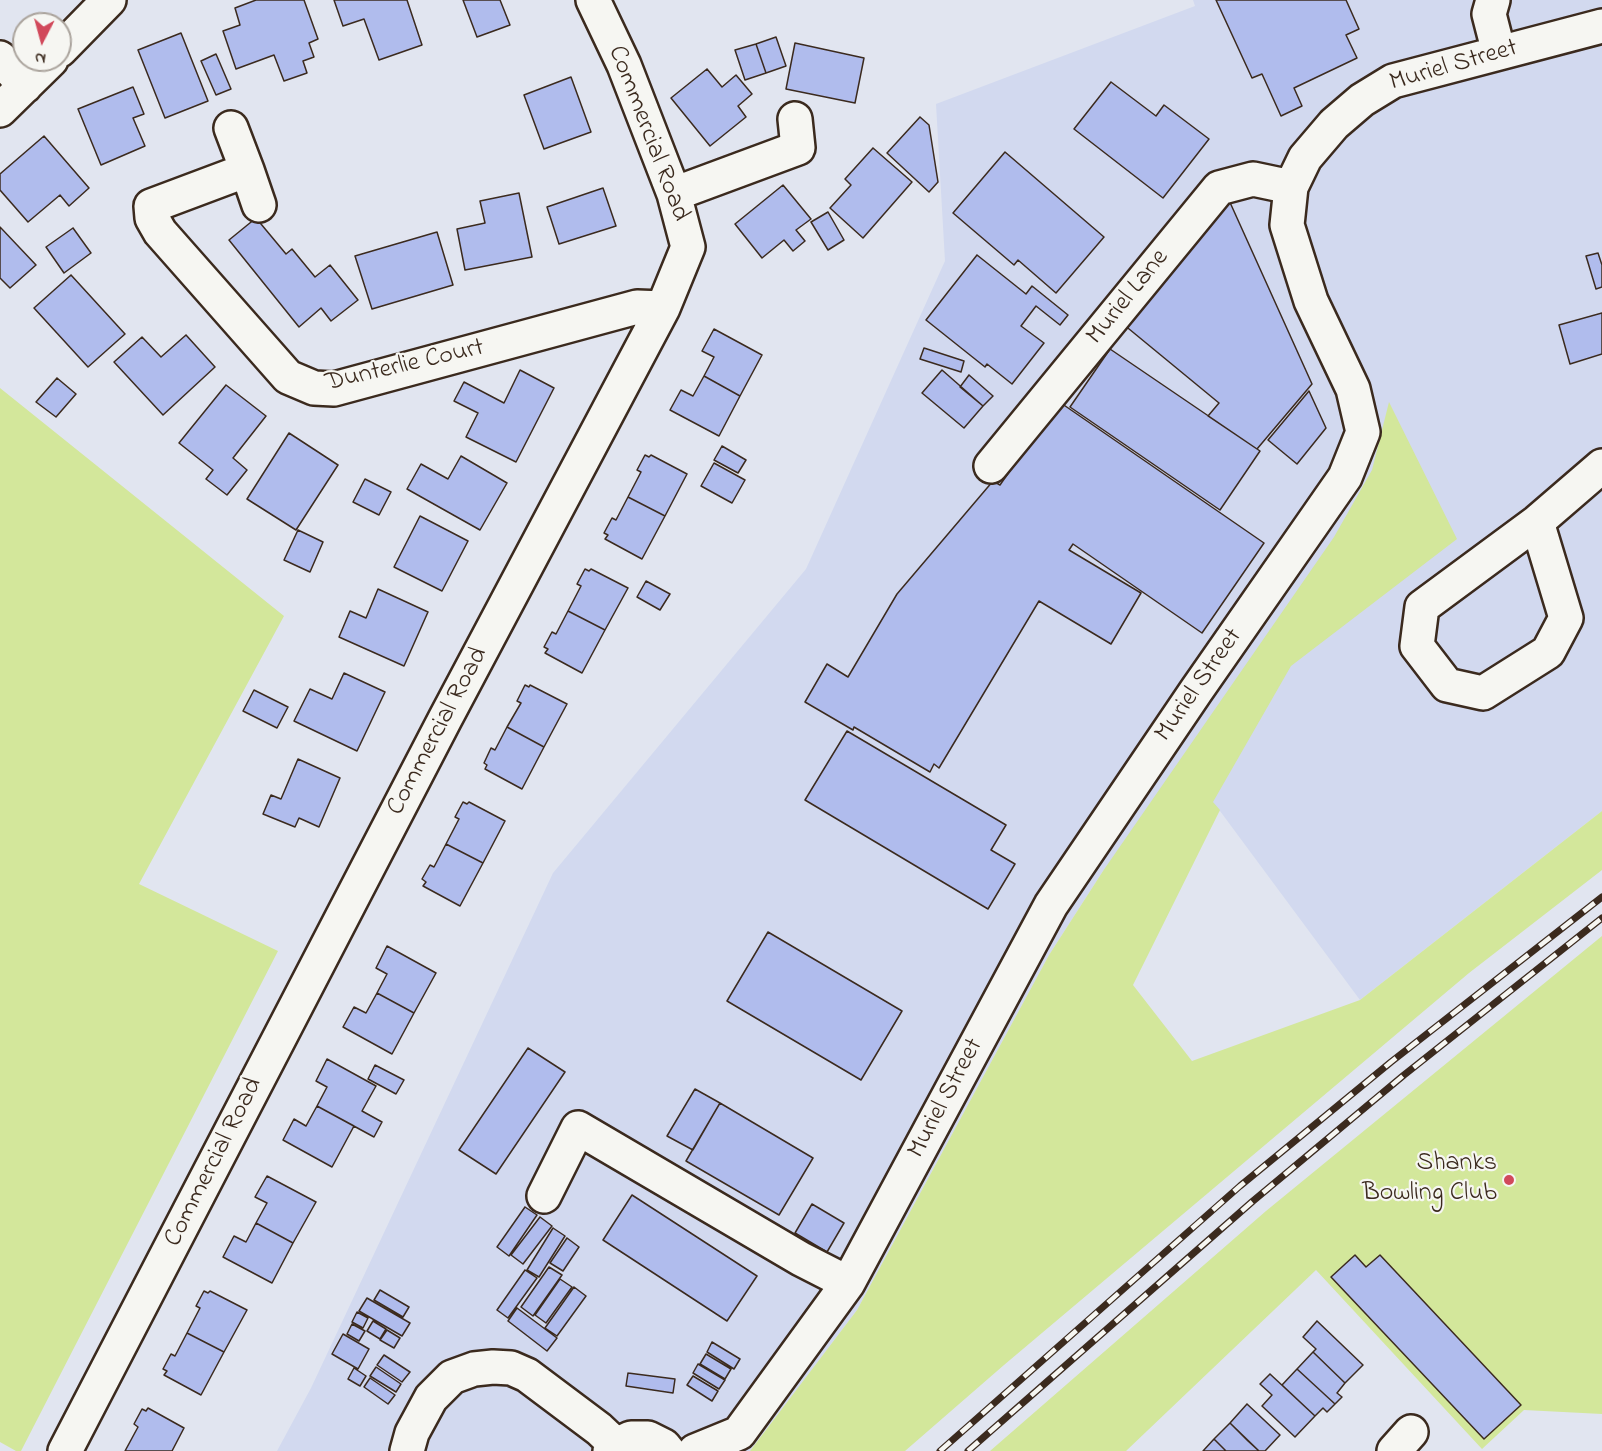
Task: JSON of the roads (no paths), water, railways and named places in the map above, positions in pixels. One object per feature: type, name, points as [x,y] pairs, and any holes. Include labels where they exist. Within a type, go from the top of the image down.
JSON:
[{"type":"street","points":[[72,38],[109,0]]},
{"type":"street","name":"Commercial Road","points":[[65,1451],[445,719],[663,309],[688,247],[674,194],[624,65],[593,0]]},
{"type":"street","points":[[1493,0],[1489,14],[1499,53]]},
{"type":"street","name":"Muriel Street","points":[[695,1451],[739,1434],[848,1283],[1051,905],[1345,477],[1363,432],[1353,389],[1311,301],[1287,225],[1291,187],[1305,158],[1334,124],[1362,100],[1393,81],[1602,26]]},
{"type":"street","points":[[0,58],[25,86]]},
{"type":"street","points":[[0,110],[39,72]]},
{"type":"street","points":[[674,194],[798,148],[795,119]]},
{"type":"street","points":[[231,128],[259,205]]},
{"type":"street","name":"Dunterlie Court","points":[[247,170],[151,206],[152,218],[160,232],[288,377],[314,388],[334,389],[637,307],[663,309]]},
{"type":"street","name":"Muriel Lane","points":[[991,465],[1220,188],[1253,179],[1291,187]]},
{"type":"street","points":[[1537,522],[1566,618],[1548,652],[1483,693],[1447,685],[1417,646],[1422,608],[1537,522],[1602,466]]},
{"type":"street","points":[[544,1197],[578,1128],[801,1259],[848,1283]]},
{"type":"street","points":[[407,1451],[411,1433],[431,1398],[452,1377],[474,1369],[493,1367],[511,1368],[527,1375],[599,1429],[613,1448],[631,1438],[648,1438],[664,1446],[668,1451]]},
{"type":"railway","points":[[940,1451],[1240,1186],[1391,1062],[1602,897]]},
{"type":"railway","points":[[968,1451],[1253,1201],[1404,1075],[1602,918]]},
{"type":"place","name":"Shanks Bowling Club","points":[[1509,1180]]}]
